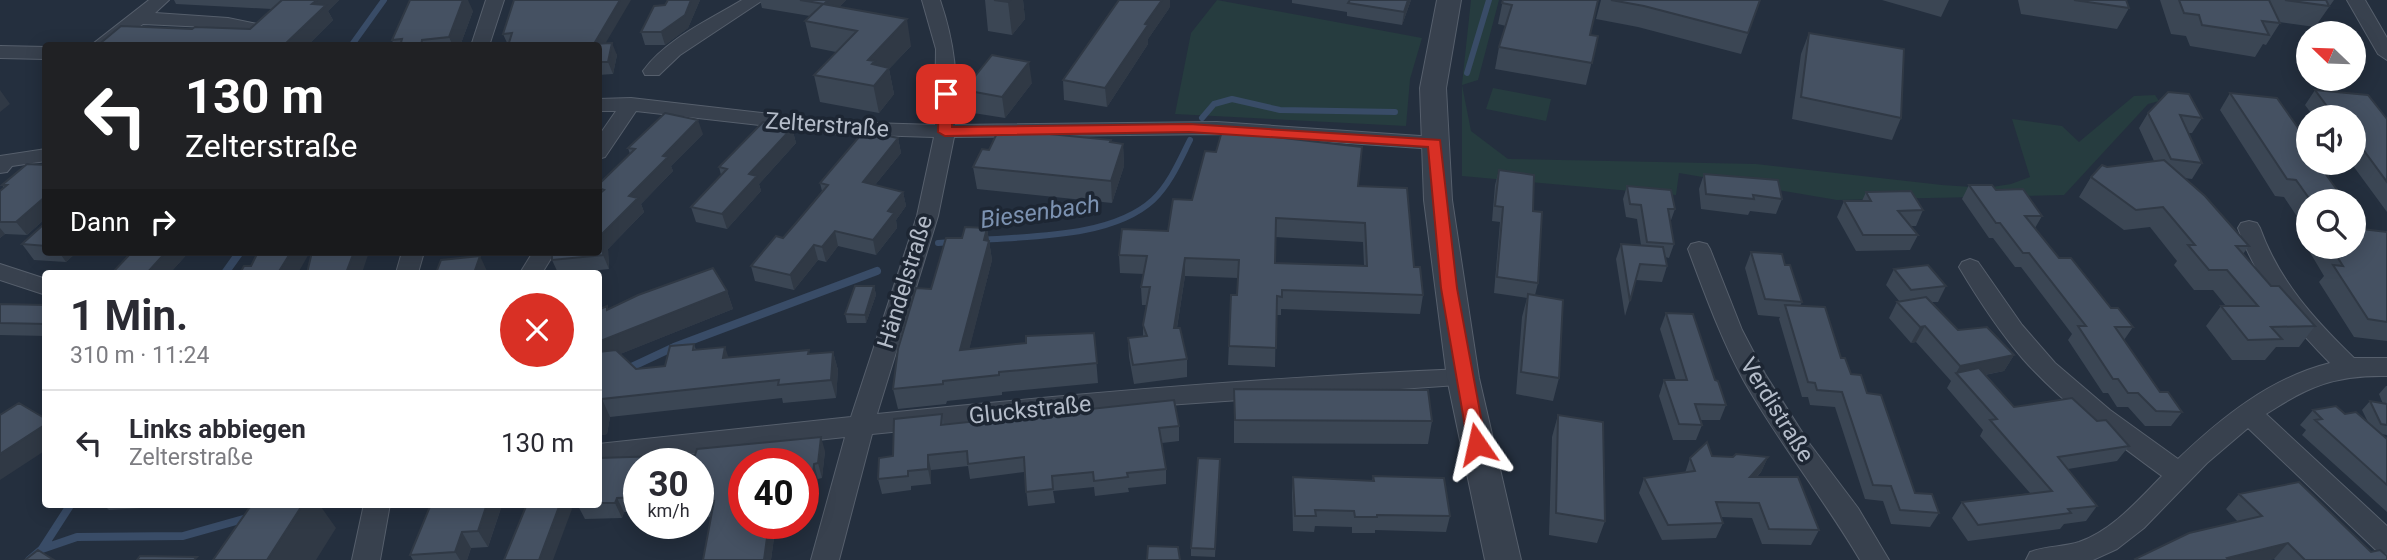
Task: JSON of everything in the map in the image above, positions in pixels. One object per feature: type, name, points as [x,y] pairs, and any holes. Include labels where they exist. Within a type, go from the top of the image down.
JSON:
[{"type":"street","points":[[106,42],[160,0]]},
{"type":"street","points":[[481,42],[495,0]]},
{"type":"street","points":[[652,71],[673,51],[754,0]]},
{"type":"street","name":"Händelstraße","points":[[825,560],[860,428],[924,224],[945,132],[946,55],[931,0]]},
{"type":"street","points":[[1449,0],[1433,89],[1435,143],[1449,288],[1463,378],[1503,560]]},
{"type":"street","points":[[2356,0],[2387,54]]},
{"type":"street","points":[[139,18],[228,23],[251,28]]},
{"type":"street","points":[[0,52],[42,53]]},
{"type":"street","points":[[602,147],[631,104]]},
{"type":"street","name":"Zelterstraße","points":[[602,105],[631,104],[763,121],[869,130],[945,132],[1189,128],[1435,143]]},
{"type":"street","points":[[2,163],[42,156]]},
{"type":"street","points":[[2249,228],[2255,248],[2288,304],[2349,367]]},
{"type":"street","name":"Verdistraße","points":[[1699,249],[1730,330],[1755,378],[1875,560]]},
{"type":"street","points":[[1970,267],[2031,351],[2064,385],[2121,432],[2179,474]]},
{"type":"street","points":[[0,272],[42,286]]},
{"type":"street","points":[[2040,560],[2082,557],[2117,534],[2149,508],[2179,474],[2248,413],[2284,390],[2349,367],[2387,366]]},
{"type":"street","name":"Gluckstraße","points":[[602,454],[1217,390],[1463,378]]},
{"type":"street","points":[[2248,413],[2387,543]]},
{"type":"street","points":[[366,560],[376,508]]},
{"type":"green space","points":[[1217,0],[1422,38],[1410,79],[1406,126],[1175,114],[1191,33]]},
{"type":"green space","points":[[1471,0],[1499,0],[1478,80],[1462,85]]},
{"type":"green space","points":[[1462,85],[1471,131],[1508,159],[1756,164],[1986,188],[2011,184],[2030,177],[2012,119],[2062,126],[2079,142],[2134,96],[2155,95],[2159,101],[2148,104],[2064,195],[1837,200],[1679,173],[1676,195],[1462,176]]},
{"type":"green space","points":[[1493,88],[1551,99],[1546,121],[1486,109]]},
{"type":"building","points":[[282,0],[317,0],[312,4],[326,5],[287,42],[102,42],[121,26],[250,29]]},
{"type":"building","points":[[410,0],[463,0],[449,37],[422,42],[392,40]]},
{"type":"building","points":[[514,0],[620,0],[595,42],[509,42],[512,33],[503,34]]},
{"type":"building","points":[[668,0],[691,0],[685,15],[661,32],[641,32],[654,6],[665,5]]},
{"type":"building","points":[[800,0],[828,0],[824,4]]},
{"type":"building","points":[[1119,0],[1162,0],[1105,88],[1063,80]]},
{"type":"building","points":[[1350,0],[1408,0],[1404,12],[1348,3]]},
{"type":"building","points":[[1503,0],[1598,0],[1590,35],[1598,36],[1592,63],[1499,47],[1512,5],[1502,3]]},
{"type":"building","points":[[1611,0],[1760,0],[1748,33]]},
{"type":"building","points":[[2074,0],[2126,0],[2129,8]]},
{"type":"building","points":[[2179,0],[2269,0],[2280,23],[2262,21],[2269,35],[2202,25],[2199,15],[2184,13]]},
{"type":"building","points":[[2285,0],[2326,0],[2329,6]]},
{"type":"building","points":[[823,4],[907,19],[868,60],[875,61],[872,64],[889,68],[874,86],[814,75],[857,31],[805,21]]},
{"type":"building","points":[[1809,33],[1904,49],[1901,118],[1801,97]]},
{"type":"building","points":[[612,43],[608,62],[602,62],[602,44]]},
{"type":"building","points":[[992,55],[1029,62],[1002,97],[964,90]]},
{"type":"building","points":[[2316,91],[2368,95],[2387,119],[2387,182],[2366,153],[2366,105],[2326,105]]},
{"type":"building","points":[[2168,92],[2189,94],[2202,118],[2180,115],[2202,163],[2171,159],[2148,113]]},
{"type":"building","points":[[2230,93],[2277,98],[2296,125],[2296,175],[2326,175],[2336,189],[2302,189],[2296,180],[2287,179]]},
{"type":"building","points":[[665,113],[698,120],[663,156],[668,157],[629,196],[638,198],[602,234],[602,181],[635,149],[628,148]]},
{"type":"building","points":[[763,122],[792,128],[749,174],[757,176],[722,214],[691,207],[727,169],[719,167]]},
{"type":"building","points":[[999,129],[1111,140],[1110,142],[1123,144],[1111,181],[973,167],[982,149],[989,150]]},
{"type":"building","points":[[864,131],[898,138],[863,182],[903,192],[888,211],[894,213],[873,240],[835,231],[822,247],[814,245],[790,275],[751,266],[776,236],[783,238],[828,185],[820,183]]},
{"type":"building","points":[[1222,131],[1362,147],[1358,186],[1407,188],[1414,267],[1420,267],[1423,295],[1282,290],[1282,297],[1277,296],[1276,348],[1229,346],[1231,295],[1237,295],[1239,260],[1185,258],[1174,328],[1180,328],[1187,359],[1133,365],[1128,338],[1147,336],[1143,325],[1150,287],[1141,287],[1147,256],[1119,255],[1122,229],[1168,231],[1173,199],[1192,200],[1205,151],[1216,152]],"holes":[[[1276,218],[1365,223],[1367,266],[1275,263]]]},
{"type":"building","points":[[2164,160],[2205,196],[2249,246],[2236,246],[2271,286],[2279,286],[2315,326],[2271,327],[2282,339],[2248,340],[2221,306],[2258,306],[2227,270],[2209,270],[2188,245],[2195,245],[2163,207],[2136,210],[2091,177],[2102,165],[2107,167]]},
{"type":"building","points":[[27,164],[42,165],[42,199],[16,222],[0,222],[0,191],[7,185],[2,185]]},
{"type":"building","points":[[1499,170],[1534,175],[1533,211],[1542,212],[1538,283],[1497,277],[1503,207],[1495,206]]},
{"type":"building","points":[[1704,174],[1778,180],[1782,199],[1706,194]]},
{"type":"building","points":[[1969,185],[1992,185],[1996,190],[2023,189],[2042,216],[2025,216],[2059,258],[2071,258],[2111,308],[2118,308],[2133,327],[2115,327],[2160,392],[2168,392],[2182,412],[2156,411],[2138,393],[2128,393],[2118,379],[2113,379],[2078,326],[2086,326],[2029,253],[2023,253],[2000,223],[1996,223]]},
{"type":"building","points":[[1627,186],[1671,190],[1675,209],[1668,209],[1674,244],[1647,242],[1641,205],[1630,204]]},
{"type":"building","points":[[1911,191],[1923,210],[1898,211],[1918,235],[1863,235],[1844,201],[1871,201],[1866,192]]},
{"type":"building","points":[[42,226],[42,246],[22,244]]},
{"type":"building","points":[[965,227],[987,228],[984,240],[989,241],[960,350],[1026,343],[1026,336],[1094,333],[1097,363],[999,372],[999,375],[943,381],[943,384],[893,389],[898,349],[916,288],[931,289],[946,238],[962,238]]},
{"type":"building","points":[[2366,229],[2387,232],[2387,322],[2368,319],[2333,265],[2343,266],[2339,259],[2366,259]]},
{"type":"building","points":[[1621,244],[1663,247],[1667,266],[1640,264],[1630,301]]},
{"type":"building","points":[[1751,252],[1782,254],[1785,265],[1790,265],[1802,302],[1765,299]]},
{"type":"building","points":[[128,256],[162,256],[150,270],[115,270]]},
{"type":"building","points":[[256,256],[289,256],[280,270],[242,270],[244,266],[251,266]]},
{"type":"building","points":[[311,256],[352,256],[347,270],[308,270]]},
{"type":"building","points":[[480,256],[475,270],[437,270],[441,260]]},
{"type":"building","points":[[552,256],[593,256],[552,260]]},
{"type":"building","points":[[1928,265],[1946,286],[1911,290],[1894,269]]},
{"type":"building","points":[[713,268],[727,291],[602,340],[602,308],[607,306],[607,310],[638,295]]},
{"type":"building","points":[[855,286],[874,286],[865,315],[845,314]]},
{"type":"building","points":[[1528,294],[1563,300],[1559,378],[1521,372]]},
{"type":"building","points":[[1926,297],[1958,330],[1987,327],[2014,355],[1960,366],[1925,326],[1920,327],[1897,302]]},
{"type":"building","points":[[0,304],[42,305],[42,324],[0,323]]},
{"type":"building","points":[[1785,305],[1825,307],[1841,358],[1845,358],[1851,374],[1861,375],[1867,393],[1881,395],[1915,493],[1932,494],[1939,513],[1900,510],[1891,486],[1873,485],[1842,392],[1817,390],[1815,383],[1808,382]]},
{"type":"building","points":[[1666,313],[1693,314],[1726,405],[1695,404],[1702,425],[1679,424],[1664,380],[1687,380]]},
{"type":"building","points":[[694,344],[693,350],[725,347],[723,358],[809,350],[808,354],[833,352],[831,380],[778,385],[779,380],[602,399],[602,352],[616,350],[636,369],[665,366],[670,346]]},
{"type":"building","points":[[1979,368],[2014,407],[2072,398],[2097,421],[2106,420],[2129,446],[2058,457],[2097,506],[2068,509],[2071,513],[1978,525],[1962,502],[2052,491],[1990,420],[1997,419],[1956,373]]},
{"type":"building","points":[[1234,389],[1428,390],[1432,421],[1235,420]]},
{"type":"building","points":[[1174,400],[1179,426],[1159,428],[1166,469],[1127,473],[1128,477],[1094,481],[1093,472],[1052,476],[1053,489],[1026,492],[1024,457],[968,464],[967,451],[928,455],[928,469],[908,471],[908,476],[878,479],[879,458],[893,456],[894,419],[942,414],[941,425]]},
{"type":"building","points":[[2370,401],[2387,404],[2387,425],[2381,424]]},
{"type":"building","points":[[19,403],[42,417],[42,427],[0,454],[0,415]]},
{"type":"building","points":[[2336,406],[2345,414],[2356,412],[2387,439],[2387,485],[2315,420],[2322,419],[2313,410]]},
{"type":"building","points":[[1558,415],[1603,422],[1605,521],[1556,513]]},
{"type":"building","points":[[821,437],[819,454],[819,448],[728,448],[728,539],[767,539],[764,560],[703,560],[707,539],[714,539],[714,448],[707,448]]},
{"type":"building","points":[[1707,442],[1712,456],[1733,457],[1736,454],[1768,457],[1750,477],[1798,477],[1819,530],[1769,529],[1759,503],[1716,502],[1723,523],[1668,525],[1644,478],[1695,471],[1690,458]]},
{"type":"building","points":[[623,457],[623,498],[617,498],[615,503],[602,503],[602,458]]},
{"type":"building","points":[[1198,458],[1220,459],[1215,549],[1191,548]]},
{"type":"building","points":[[1373,476],[1444,478],[1450,516],[1355,517],[1354,511],[1315,510],[1316,516],[1295,516],[1293,477],[1374,481]]},
{"type":"building","points":[[2299,482],[2371,552],[2380,550],[2387,556],[2387,560],[2305,560],[2288,543],[2227,558],[2229,560],[2135,559],[2189,533],[2262,516],[2239,494]]},
{"type":"building","points":[[249,508],[300,508],[267,560],[213,560]]},
{"type":"building","points":[[429,508],[486,508],[478,531],[462,532],[455,552],[410,555]]},
{"type":"building","points":[[525,508],[558,508],[539,560],[504,560]]},
{"type":"building","points":[[1148,546],[1178,547],[1180,560],[1147,560]]},
{"type":"building","points":[[38,550],[54,560],[25,560]]},
{"type":"building","points":[[140,556],[197,557],[194,560],[137,560]]},
{"type":"waterway","points":[[354,42],[384,0]]},
{"type":"waterway","name":"Biesenbach","points":[[1467,73],[1489,0]]},
{"type":"waterway","name":"Biesenbach","points":[[1202,118],[1214,104],[1232,99],[1280,110],[1395,112]]},
{"type":"waterway","name":"Biesenbach","points":[[981,240],[1095,228],[1136,212],[1165,187],[1190,140]]},
{"type":"waterway","name":"Biesenbach","points":[[938,243],[952,242]]},
{"type":"waterway","points":[[227,270],[237,256]]},
{"type":"waterway","name":"Biesenbach","points":[[627,369],[674,347],[877,271]]},
{"type":"waterway","points":[[42,549],[68,508]]},
{"type":"waterway","name":"Biesenbach","points":[[42,549],[77,537],[183,536],[247,518]]},
{"type":"waterway","points":[[29,560],[42,549]]},
{"type":"route","points":[[946,94],[945,132],[1189,128],[1435,143],[1438,200],[1449,288],[1463,378],[1477,444]]}]
